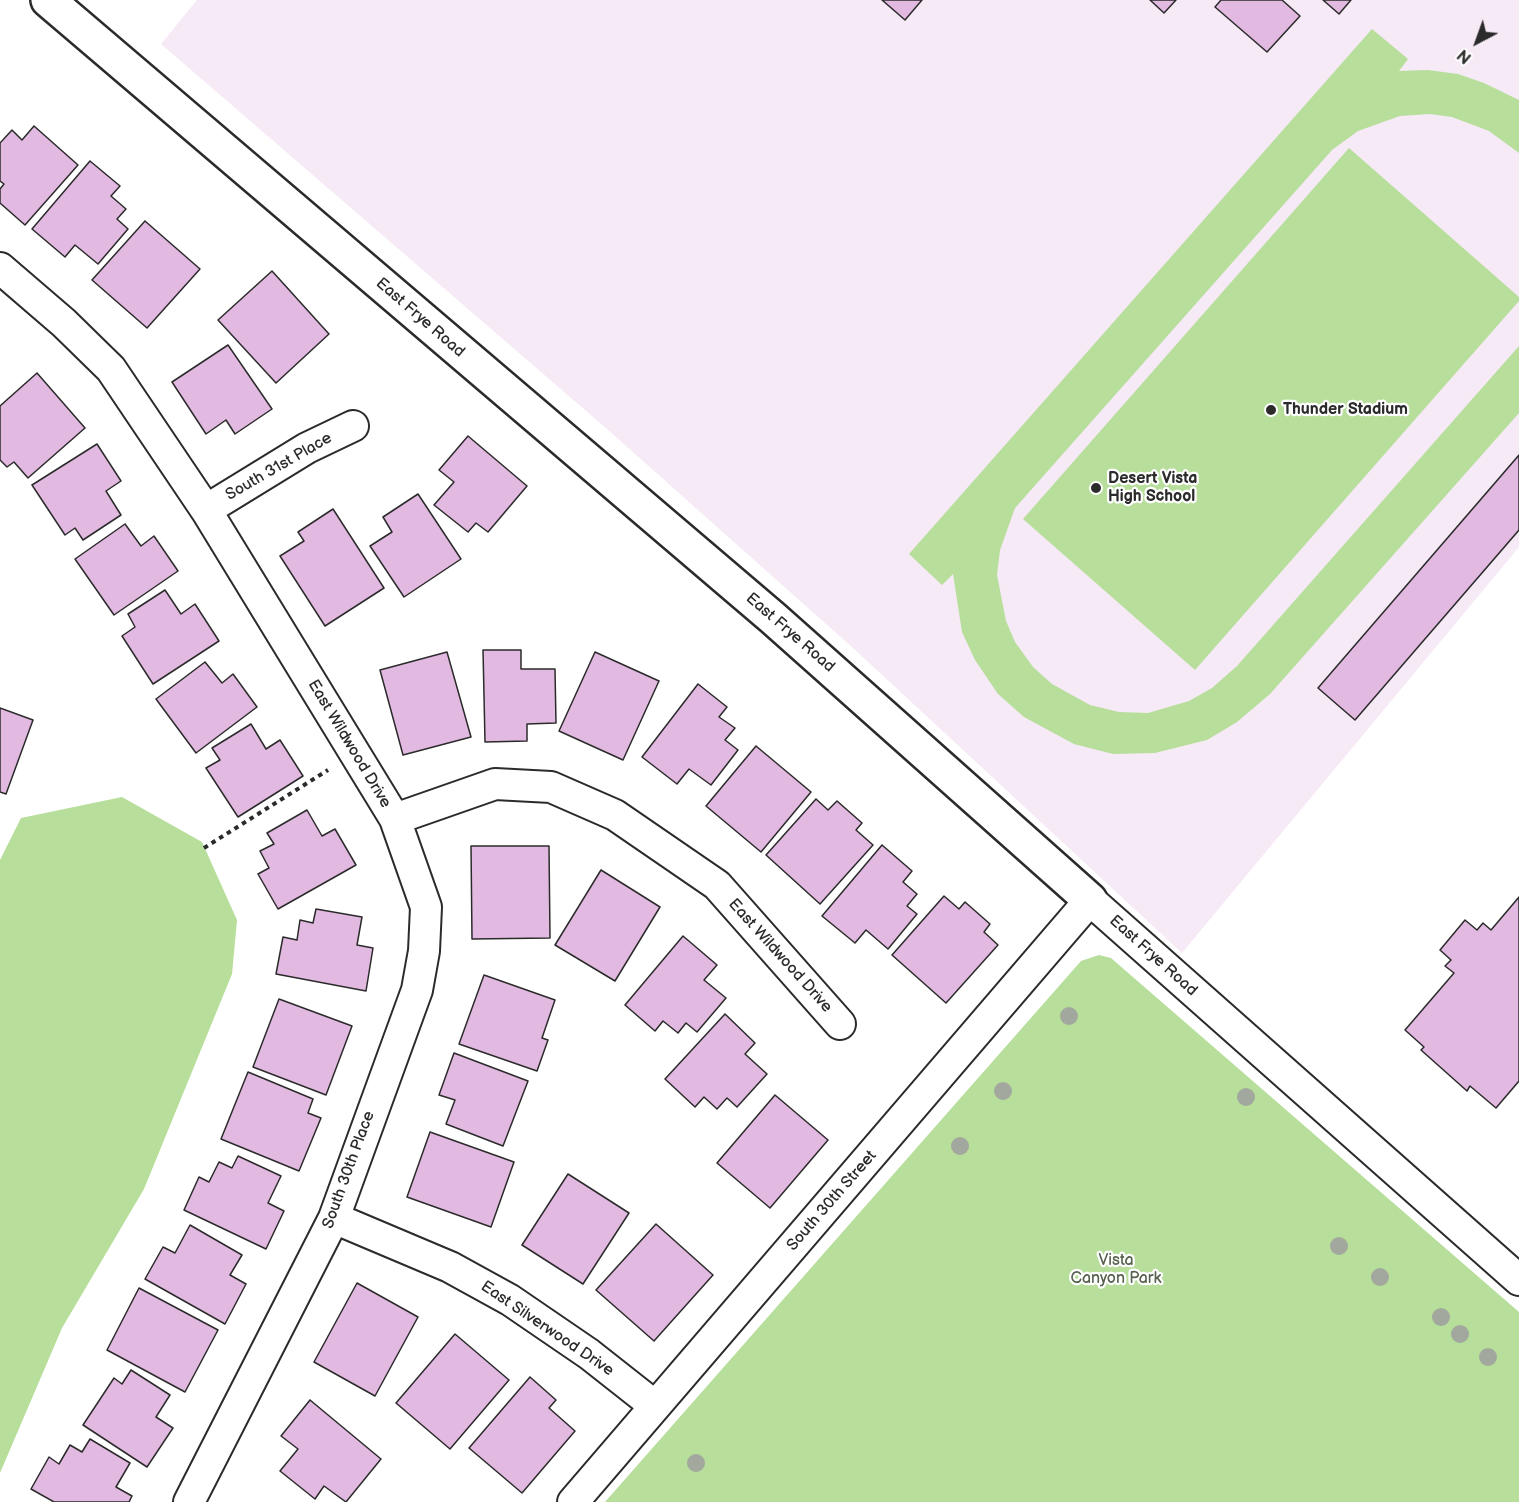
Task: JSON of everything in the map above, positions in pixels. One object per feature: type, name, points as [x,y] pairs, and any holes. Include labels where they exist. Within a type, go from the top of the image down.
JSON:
[{"type":"street","name":"East Frye Road","points":[[48,0],[773,618],[1519,1280]]},
{"type":"street","name":"East Wildwood Drive","points":[[0,268],[64,323],[111,369],[206,510],[395,819],[495,784],[551,787],[615,815],[717,885],[840,1024]]},
{"type":"street","name":"South 31st Place","points":[[206,510],[307,448],[353,426]]},
{"type":"street","name":"South 30th Place","points":[[189,1502],[334,1218],[417,990],[424,951],[426,907],[395,819]]},
{"type":"street","name":"South 30th Street","points":[[573,1502],[1090,900]]},
{"type":"street","name":"East Silverwood Drive","points":[[334,1218],[450,1267],[510,1300],[589,1354],[655,1406]]},
{"type":"path","points":[[204,848],[328,770]]},
{"type":"shaded area","name":"Desert Vista High School","points":[[197,0],[1519,0],[1519,547],[1182,953],[853,648],[607,429],[161,44]]},
{"type":"green space","points":[[1372,29],[1408,59],[1399,71],[1428,70],[1458,74],[1484,83],[1519,100],[1519,153],[1489,131],[1452,117],[1430,114],[1400,116],[1358,131],[1332,150],[1015,508],[1000,550],[997,575],[1006,621],[1015,642],[1033,667],[1052,684],[1090,705],[1119,712],[1148,713],[1189,701],[1212,688],[1237,666],[1519,346],[1519,413],[1270,694],[1237,722],[1207,740],[1155,753],[1113,754],[1074,744],[1024,717],[998,694],[975,660],[962,632],[953,574],[942,585],[909,554]]},
{"type":"green space","name":"Thunder Stadium","points":[[1349,148],[1519,297],[1519,301],[1195,670],[1023,519]]},
{"type":"green space","points":[[122,797],[202,842],[237,920],[232,974],[144,1189],[62,1328],[0,1473],[0,860],[21,818]]},
{"type":"green space","name":"Vista Canyon Park","points":[[1099,955],[1111,958],[1519,1312],[1519,1502],[605,1502],[1081,961]]},
{"type":"building","points":[[882,0],[922,0],[905,20]]},
{"type":"building","points":[[1150,0],[1176,0],[1164,13]]},
{"type":"building","points":[[1221,0],[1282,0],[1300,16],[1267,52],[1215,7]]},
{"type":"building","points":[[1323,0],[1351,0],[1339,14]]},
{"type":"building","points":[[34,126],[78,165],[25,225],[0,203],[0,189],[4,184],[0,181],[0,143],[12,130],[22,140]]},
{"type":"building","points":[[90,161],[120,186],[111,196],[126,209],[117,219],[128,229],[98,264],[75,245],[65,257],[32,229]]},
{"type":"building","points":[[145,221],[200,269],[147,328],[92,280]]},
{"type":"building","points":[[272,271],[329,334],[276,383],[218,320]]},
{"type":"building","points":[[228,345],[272,409],[235,434],[226,420],[206,434],[172,382]]},
{"type":"building","points":[[37,373],[85,428],[28,478],[14,462],[7,467],[0,460],[0,406]]},
{"type":"building","points":[[468,436],[527,486],[488,532],[476,523],[468,532],[434,505],[454,482],[439,470]]},
{"type":"building","points":[[97,444],[121,481],[106,491],[121,515],[83,540],[75,528],[65,535],[32,485]]},
{"type":"building","points":[[1519,455],[1519,530],[1355,720],[1318,688]]},
{"type":"building","points":[[418,494],[461,559],[404,597],[370,546],[392,532],[383,517]]},
{"type":"building","points":[[333,509],[384,588],[325,626],[280,556],[304,541],[298,532]]},
{"type":"building","points":[[125,524],[141,546],[154,536],[178,571],[114,615],[75,559]]},
{"type":"building","points":[[165,590],[181,614],[195,604],[219,641],[153,684],[122,636],[135,627],[128,614]]},
{"type":"building","points":[[483,650],[521,650],[521,669],[555,669],[556,723],[527,724],[527,741],[485,742]]},
{"type":"building","points":[[447,652],[471,737],[403,755],[380,670]]},
{"type":"building","points":[[595,652],[659,681],[623,760],[559,731]]},
{"type":"building","points":[[205,662],[222,683],[233,674],[257,707],[196,753],[156,699]]},
{"type":"building","points":[[698,684],[727,707],[719,717],[735,728],[725,740],[738,750],[711,785],[689,769],[677,784],[642,757]]},
{"type":"building","points":[[0,708],[33,720],[6,794],[0,792]]},
{"type":"building","points":[[251,724],[266,749],[280,740],[303,776],[238,817],[206,768],[220,760],[212,748]]},
{"type":"building","points":[[756,746],[811,792],[761,852],[706,806]]},
{"type":"building","points":[[816,799],[828,810],[837,801],[862,823],[856,830],[873,845],[820,904],[766,855]]},
{"type":"building","points":[[307,810],[322,836],[335,829],[356,865],[278,909],[258,874],[269,868],[260,851],[274,844],[267,833]]},
{"type":"building","points":[[882,845],[912,871],[903,882],[917,894],[907,906],[917,914],[888,949],[866,930],[855,943],[822,916]]},
{"type":"building","points":[[471,846],[549,846],[550,938],[472,939]]},
{"type":"building","points":[[601,870],[660,907],[615,981],[555,945]]},
{"type":"building","points":[[944,896],[959,909],[965,902],[990,924],[984,932],[998,945],[946,1003],[892,955]]},
{"type":"building","points":[[1519,897],[1519,1081],[1496,1108],[1470,1086],[1467,1091],[1421,1050],[1424,1047],[1405,1030],[1454,973],[1445,966],[1451,960],[1440,950],[1465,920],[1477,930],[1483,923],[1491,930]]},
{"type":"building","points":[[316,909],[362,917],[357,945],[373,948],[366,991],[276,974],[283,937],[297,940],[300,920],[313,923]]},
{"type":"building","points":[[683,936],[717,965],[704,980],[726,998],[697,1032],[686,1023],[678,1033],[663,1021],[655,1031],[625,1005]]},
{"type":"building","points":[[484,975],[555,1000],[542,1038],[548,1040],[537,1071],[459,1044]]},
{"type":"building","points":[[279,999],[352,1026],[326,1095],[253,1067]]},
{"type":"building","points":[[725,1014],[755,1043],[745,1054],[767,1074],[737,1107],[727,1098],[717,1109],[704,1097],[695,1107],[665,1079]]},
{"type":"building","points":[[454,1053],[528,1081],[503,1146],[446,1124],[455,1100],[439,1095]]},
{"type":"building","points":[[248,1072],[313,1099],[308,1113],[321,1118],[299,1171],[221,1139]]},
{"type":"building","points":[[775,1095],[828,1140],[770,1208],[717,1163]]},
{"type":"building","points":[[430,1132],[514,1162],[491,1227],[407,1197]]},
{"type":"building","points":[[238,1156],[281,1176],[268,1203],[284,1211],[266,1249],[184,1210],[199,1177],[209,1182],[219,1162],[232,1168]]},
{"type":"building","points":[[568,1174],[629,1213],[583,1284],[522,1245]]},
{"type":"building","points":[[656,1224],[713,1275],[654,1341],[596,1290]]},
{"type":"building","points":[[190,1225],[242,1255],[230,1275],[246,1284],[225,1324],[145,1279],[163,1247],[175,1253]]},
{"type":"building","points":[[357,1283],[418,1317],[375,1396],[314,1362]]},
{"type":"building","points":[[139,1288],[218,1330],[185,1392],[107,1350]]},
{"type":"building","points":[[455,1334],[509,1380],[450,1449],[396,1403]]},
{"type":"building","points":[[131,1370],[170,1395],[156,1417],[173,1428],[147,1467],[83,1425],[114,1378],[122,1384]]},
{"type":"building","points":[[530,1377],[556,1400],[549,1408],[575,1431],[522,1493],[469,1448]]},
{"type":"building","points":[[310,1400],[381,1459],[346,1502],[324,1486],[315,1499],[280,1471],[298,1449],[281,1436]]},
{"type":"building","points":[[90,1439],[130,1463],[116,1487],[132,1496],[129,1502],[54,1502],[31,1489],[49,1457],[59,1464],[70,1445],[82,1452]]},
{"type":"place","name":"Thunder Stadium","points":[[1271,410]]},
{"type":"place","name":"Desert Vista High School","points":[[1096,488]]}]
